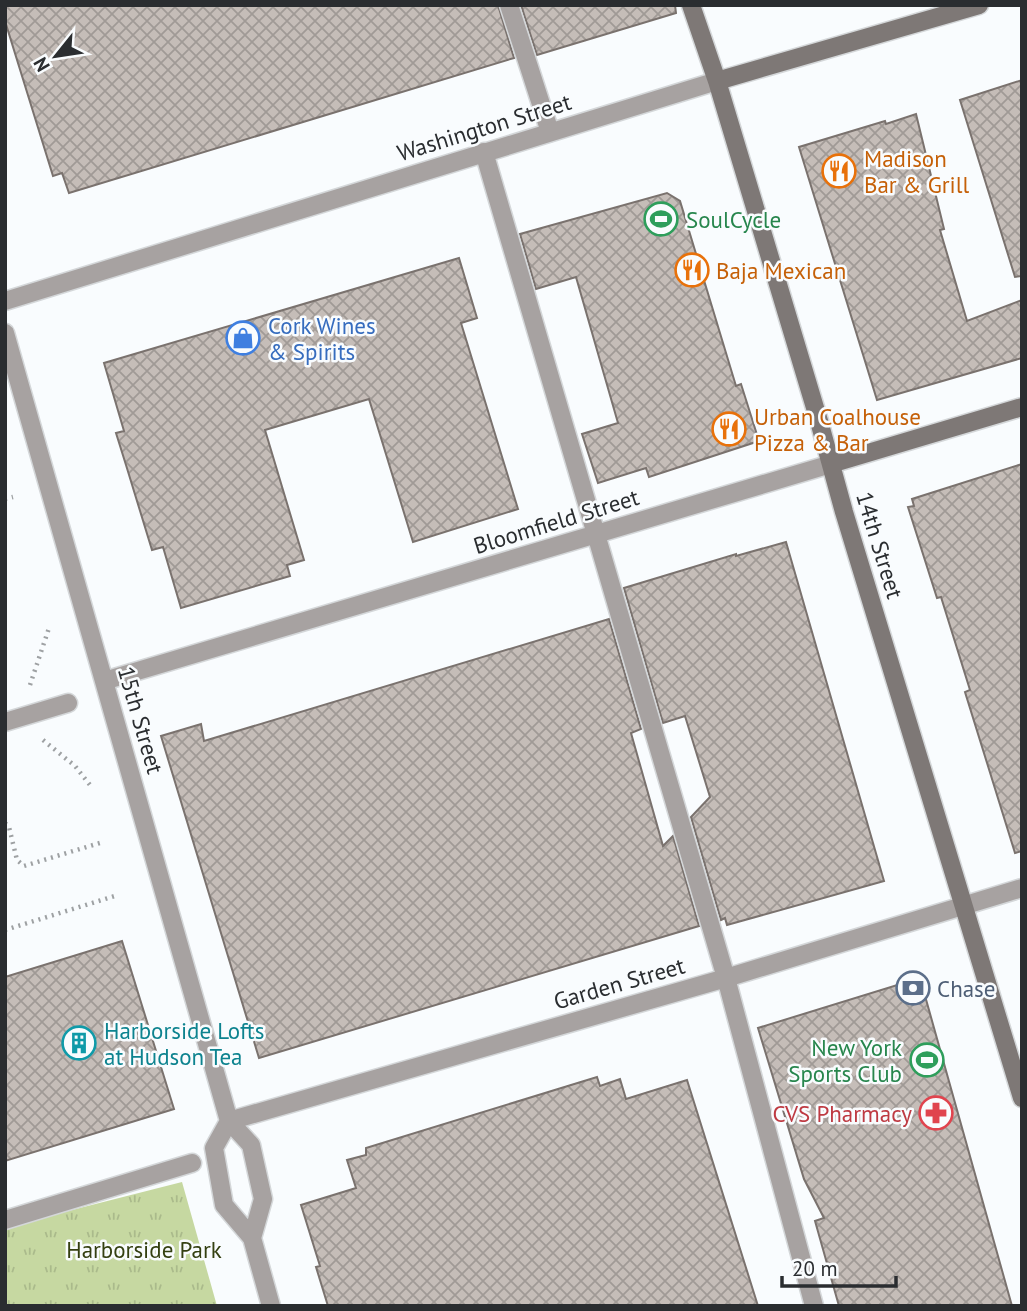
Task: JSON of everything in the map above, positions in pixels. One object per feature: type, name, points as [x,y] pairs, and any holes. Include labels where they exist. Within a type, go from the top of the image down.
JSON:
[{"type":"main road","name":"14th Street","points":[[691,5],[717,81],[844,512],[1022,1098]]},
{"type":"main road","name":"Washington Street","points":[[717,81],[979,5]]},
{"type":"main road","name":"Bloomfield Street","points":[[831,464],[1022,407]]},
{"type":"street","points":[[509,5],[550,132]]},
{"type":"street","name":"Washington Street","points":[[5,301],[717,81]]},
{"type":"street","points":[[484,152],[726,978],[814,1306]]},
{"type":"street","name":"15th Street","points":[[5,333],[229,1121],[251,1145],[263,1199],[252,1238]]},
{"type":"street","name":"Bloomfield Street","points":[[104,681],[831,464]]},
{"type":"street","points":[[9,721],[68,703]]},
{"type":"street","name":"Garden Street","points":[[229,1121],[726,978],[1022,888]]},
{"type":"street","points":[[229,1121],[214,1148],[224,1205],[252,1238],[271,1306]]},
{"type":"street","points":[[5,1220],[192,1163]]},
{"type":"path","points":[[5,499],[13,497]]},
{"type":"path","points":[[48,628],[35,675],[9,721],[62,755],[90,785]]},
{"type":"path","points":[[5,823],[9,827],[17,860],[24,866],[103,842]]},
{"type":"path","points":[[5,929],[118,895]]},
{"type":"green space","name":"Harborside Park","points":[[182,1182],[217,1306],[5,1306],[5,1227]]},
{"type":"building","points":[[5,5],[498,5],[514,58],[69,193],[62,173],[53,176],[5,21]]},
{"type":"building","points":[[521,5],[675,5],[676,13],[537,55]]},
{"type":"building","points":[[1022,80],[1022,276],[1015,277],[960,100]]},
{"type":"building","points":[[916,114],[944,229],[940,230],[967,321],[1022,300],[1022,358],[877,400],[799,147]]},
{"type":"building","points":[[667,193],[680,201],[736,386],[741,384],[759,441],[649,477],[646,468],[598,483],[582,434],[618,423],[576,277],[536,289],[520,234]]},
{"type":"building","points":[[459,258],[477,318],[461,323],[518,509],[413,542],[369,399],[265,430],[304,560],[287,565],[290,576],[181,608],[163,547],[152,550],[116,433],[124,431],[104,363]]},
{"type":"building","points":[[1022,464],[1022,851],[1015,853],[965,692],[970,690],[941,597],[937,598],[908,507],[914,506],[912,499]]},
{"type":"building","points":[[786,542],[884,881],[727,925],[725,918],[721,920],[691,817],[710,797],[685,716],[663,723],[624,588],[736,554]]},
{"type":"building","points":[[609,619],[641,729],[631,733],[663,846],[673,836],[699,926],[259,1058],[161,736],[201,724],[204,741]]},
{"type":"building","name":"Harborside Lofts at Hudson Tea","points":[[122,941],[174,1109],[5,1161],[5,977]]},
{"type":"building","points":[[920,978],[1012,1306],[839,1306],[815,1221],[824,1218],[804,1179],[758,1028]]},
{"type":"building","points":[[597,1077],[600,1086],[620,1079],[626,1099],[687,1080],[758,1306],[328,1306],[316,1267],[320,1266],[301,1205],[356,1188],[347,1160],[366,1155],[366,1148]]},
{"type":"place","name":"Madison Bar & Grill","points":[[839,171]]},
{"type":"place","name":"SoulCycle","points":[[661,219]]},
{"type":"place","name":"Baja Mexican","points":[[692,270]]},
{"type":"place","name":"Cork Wines & Spirits","points":[[243,338]]},
{"type":"place","name":"Urban Coalhouse Pizza & Bar","points":[[729,429]]},
{"type":"place","name":"Chase","points":[[913,988]]},
{"type":"place","name":"Harborside Lofts at Hudson Tea","points":[[79,1043]]},
{"type":"place","name":"New York Sports Club","points":[[927,1060]]},
{"type":"place","name":"CVS Pharmacy","points":[[936,1113]]}]
